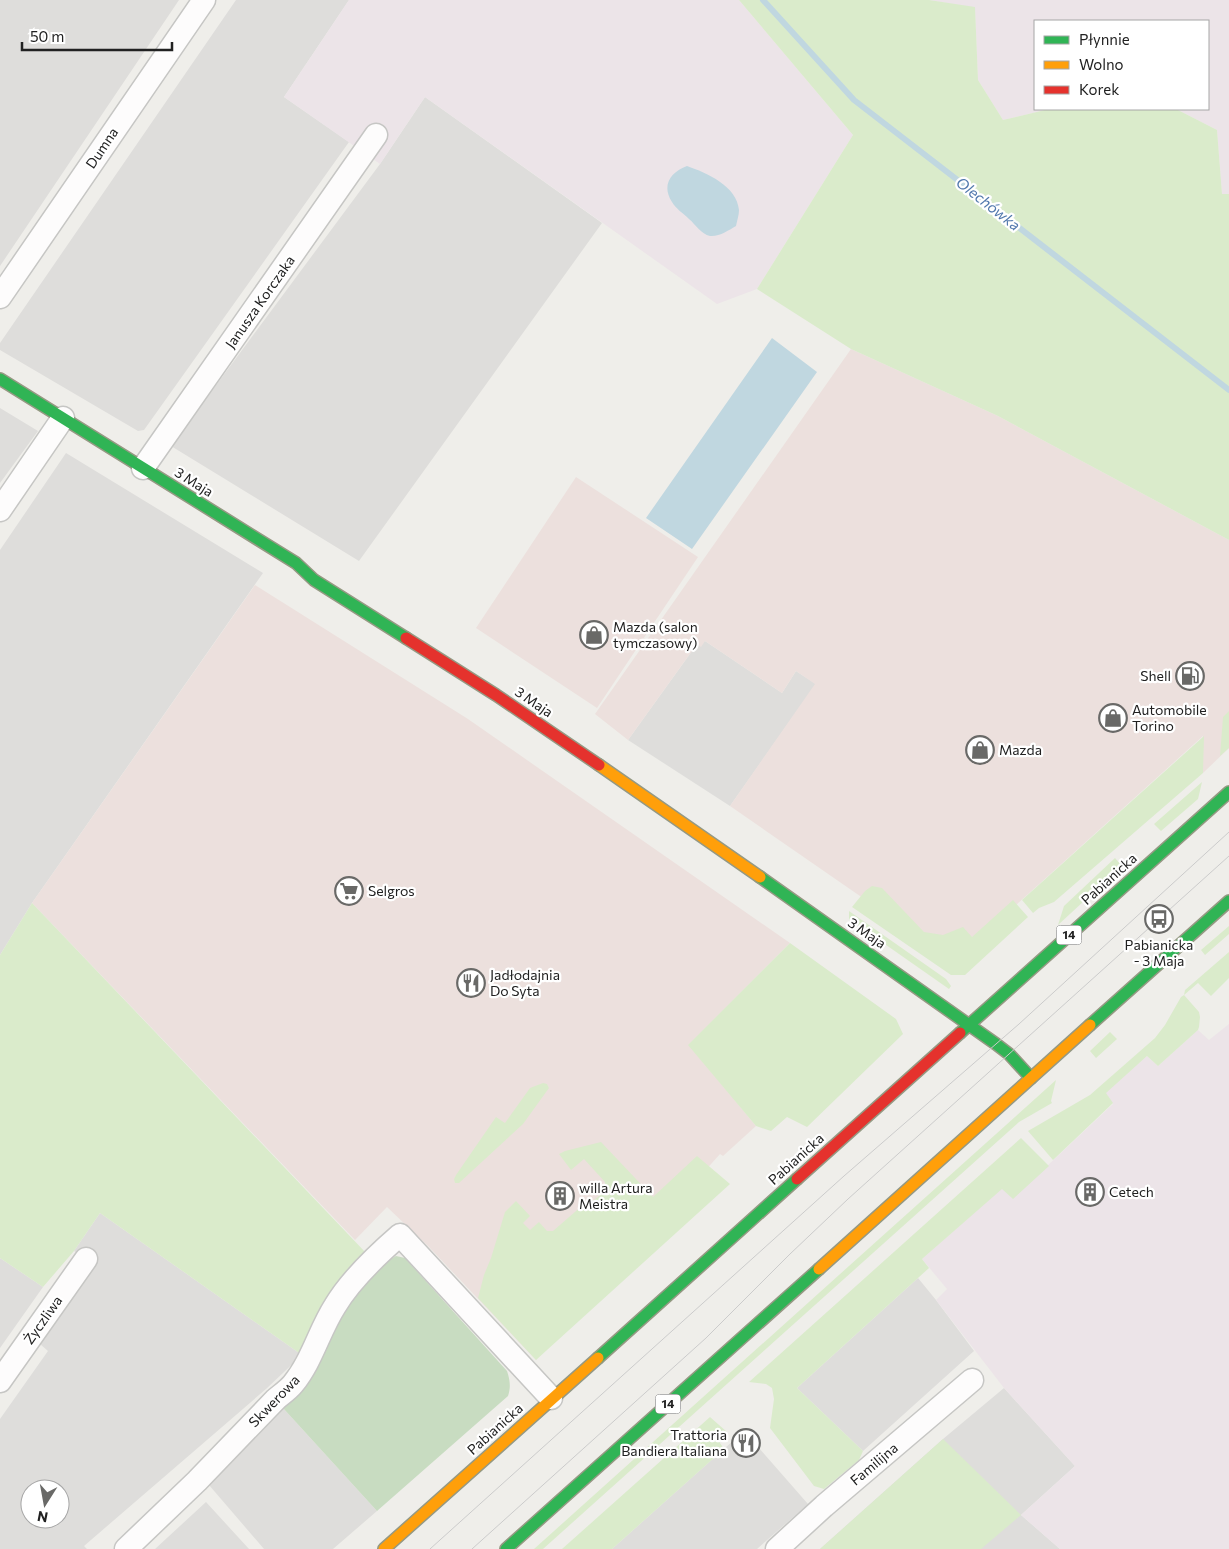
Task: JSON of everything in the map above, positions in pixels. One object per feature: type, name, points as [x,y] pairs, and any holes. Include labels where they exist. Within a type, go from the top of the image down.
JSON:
[{"type":"main road","name":"3 Maja","points":[[0,379],[296,563],[314,580],[496,695],[969,1024],[1003,1049],[1031,1078]]},
{"type":"main road","name":"Pabianicka","points":[[384,1549],[1229,792]]},
{"type":"main road","name":"14","points":[[506,1549],[1229,901]]},
{"type":"street","name":"Dumna","points":[[0,297],[204,0]]},
{"type":"street","name":"Janusza Korczaka","points":[[143,468],[376,135]]},
{"type":"street","points":[[0,510],[63,418]]},
{"type":"street","name":"Skwerowa","points":[[126,1549],[174,1504],[276,1399],[292,1385],[302,1372],[325,1322],[342,1296],[384,1249],[400,1235],[551,1398]]},
{"type":"street","name":"Życzliwa","points":[[0,1381],[86,1259]]},
{"type":"street","name":"Familijna","points":[[777,1549],[824,1506],[972,1380]]},
{"type":"shaded area","points":[[0,0],[179,0],[0,266]]},
{"type":"shaded area","points":[[236,0],[349,0],[284,97],[349,142],[144,430],[138,431],[0,350],[0,343]]},
{"type":"shaded area","points":[[349,0],[739,0],[853,135],[757,289],[717,304],[425,97],[380,164],[284,97]]},
{"type":"shaded area","points":[[929,0],[1229,0],[1229,194],[1222,194],[1217,130],[1178,110],[1209,110],[1209,20],[1034,20],[1034,110],[1045,110],[1003,120],[978,80],[975,8]]},
{"type":"shaded area","points":[[425,97],[602,223],[359,561],[171,446],[380,164]]},
{"type":"shaded area","points":[[851,349],[998,416],[1229,540],[1229,748],[1203,773],[1203,736],[954,961],[730,806],[815,684],[796,671],[782,693],[705,641],[701,647],[697,644],[628,740],[595,714]]},
{"type":"shaded area","points":[[0,408],[38,431],[0,483]]},
{"type":"shaded area","points":[[66,453],[263,573],[32,903],[0,955],[0,550]]},
{"type":"shaded area","points":[[576,477],[698,557],[597,708],[476,628]]},
{"type":"shaded area","points":[[255,585],[468,719],[790,943],[689,1045],[756,1126],[723,1156],[720,1154],[536,1360],[429,1247],[387,1207],[355,1240],[32,903]]},
{"type":"shaded area","points":[[705,641],[782,693],[796,671],[816,684],[730,806],[628,740],[697,644]]},
{"type":"shaded area","points":[[1229,1024],[1229,1549],[1060,1549],[1021,1515],[1075,1466],[1004,1388],[936,1300],[947,1289],[922,1259],[1002,1188],[1013,1198],[1113,1104],[1105,1093],[1147,1056],[1158,1066],[1198,1030],[1209,1040]]},
{"type":"shaded area","points":[[100,1213],[302,1355],[266,1389],[84,1546],[87,1549],[0,1549],[0,1419],[48,1351],[40,1344],[93,1263],[74,1251]]},
{"type":"shaded area","points":[[0,1258],[43,1287],[0,1348]]},
{"type":"shaded area","points":[[918,1278],[974,1351],[863,1451],[797,1388]]},
{"type":"shaded area","points":[[1004,1388],[1075,1466],[1021,1515],[1060,1549],[820,1549],[943,1439]]},
{"type":"shaded area","points":[[283,1408],[377,1511],[333,1549],[264,1549],[209,1485]]},
{"type":"shaded area","points":[[744,1431],[808,1504],[757,1549],[612,1549]]},
{"type":"shaded area","points":[[206,1502],[249,1549],[155,1549]]},
{"type":"green space","points":[[739,0],[929,0],[975,7],[978,80],[1003,120],[1045,110],[1178,110],[1217,130],[1222,194],[1229,194],[1229,540],[998,416],[851,349],[757,289],[853,135]]},
{"type":"green space","points":[[1229,711],[1229,748],[1220,756],[1223,717]]},
{"type":"green space","points":[[1204,736],[1203,773],[1054,902],[1039,908],[1033,913],[1022,900]]},
{"type":"green space","points":[[1202,782],[1198,799],[1161,831],[1154,824]]},
{"type":"green space","points":[[1115,858],[1122,866],[1058,925],[1064,906]]},
{"type":"green space","points":[[872,886],[882,888],[924,932],[943,935],[963,927],[972,937],[1013,900],[1028,917],[965,975],[951,975],[852,907],[865,891]]},
{"type":"green space","points":[[32,903],[367,1254],[302,1355],[100,1213],[74,1251],[43,1287],[0,1258],[0,955]]},
{"type":"green space","points":[[849,911],[946,979],[951,986],[949,989],[849,919]]},
{"type":"green space","points":[[1229,926],[1229,934],[1205,955],[1201,950]]},
{"type":"green space","points":[[790,943],[896,1019],[903,1034],[807,1127],[787,1117],[771,1131],[756,1126],[688,1045]]},
{"type":"green space","points":[[1229,952],[1229,978],[1211,996],[1198,983],[1184,995],[1185,990]]},
{"type":"green space","points":[[1184,995],[1199,1012],[1198,1030],[1158,1066],[1147,1056],[1106,1093],[1113,1103],[1053,1160],[1028,1131],[1090,1095],[1155,1038]]},
{"type":"green space","points":[[1110,1032],[1117,1039],[1096,1058],[1090,1051]]},
{"type":"green space","points":[[1056,1080],[1052,1103],[1019,1122],[543,1549],[534,1549]]},
{"type":"green space","points":[[543,1083],[547,1084],[549,1088],[523,1124],[459,1183],[455,1183],[456,1175],[496,1117],[505,1123],[530,1088]]},
{"type":"green space","points":[[1021,1138],[1049,1166],[1013,1199],[1002,1189],[922,1259],[929,1268],[797,1388],[863,1451],[859,1460],[824,1489],[814,1486],[770,1428],[774,1399],[772,1388],[766,1384],[749,1382]]},
{"type":"green space","points":[[601,1142],[653,1197],[697,1156],[730,1184],[536,1360],[478,1298],[484,1275],[505,1212],[516,1201],[530,1216],[523,1223],[530,1230],[539,1222],[547,1231],[553,1231],[591,1198],[593,1201],[605,1191],[605,1182],[584,1159],[571,1170],[559,1154]]},
{"type":"green space","points":[[396,1256],[405,1258],[507,1371],[510,1387],[508,1396],[377,1511],[283,1408],[306,1382],[342,1309],[386,1262]]},
{"type":"green space","points":[[710,1417],[727,1432],[718,1440],[724,1449],[612,1549],[562,1549]]},
{"type":"green space","points":[[943,1439],[1021,1515],[981,1549],[820,1549]]},
{"type":"water","points":[[687,166],[712,177],[727,187],[733,194],[739,210],[736,226],[724,233],[710,236],[701,231],[678,209],[667,190],[669,180],[676,172]]},
{"type":"water","points":[[772,338],[817,372],[692,549],[646,518]]},
{"type":"waterway","name":"Olechówka","points":[[763,0],[854,100],[1229,390]]},
{"type":"tram line","points":[[430,1549],[844,1176],[1019,1024],[1229,832]]},
{"type":"tram line","points":[[472,1549],[706,1338],[848,1199],[1229,856]]},
{"type":"traffic: fast","points":[[0,379],[296,563],[314,580],[406,638]]},
{"type":"traffic: fast","points":[[960,1033],[1229,792]]},
{"type":"traffic: fast","points":[[760,877],[996,1044],[1009,1054],[1031,1078]]},
{"type":"traffic: fast","points":[[1090,1025],[1229,901]]},
{"type":"traffic: fast","points":[[598,1358],[797,1179]]},
{"type":"traffic: fast","points":[[506,1549],[819,1269]]},
{"type":"traffic: slow","points":[[599,765],[760,877]]},
{"type":"traffic: slow","points":[[819,1269],[1090,1025]]},
{"type":"traffic: slow","points":[[384,1549],[598,1358]]},
{"type":"traffic: jam","points":[[406,638],[496,695],[599,765]]},
{"type":"traffic: jam","points":[[797,1179],[960,1033]]},
{"type":"place","name":"Mazda (salon tymczasowy)","points":[[594,635]]},
{"type":"place","name":"Shell","points":[[1190,676]]},
{"type":"place","name":"Automobile Torino","points":[[1113,718]]},
{"type":"place","name":"Mazda","points":[[980,750]]},
{"type":"place","name":"Selgros","points":[[349,891]]},
{"type":"place","name":"Pabianicka - 3 Maja","points":[[1159,919]]},
{"type":"place","name":"Jadłodajnia Do Syta","points":[[471,983]]},
{"type":"place","name":"Cetech","points":[[1090,1192]]},
{"type":"place","name":"willa Artura Meistra","points":[[560,1196]]},
{"type":"place","name":"Trattoria Bandiera Italiana","points":[[746,1443]]}]
